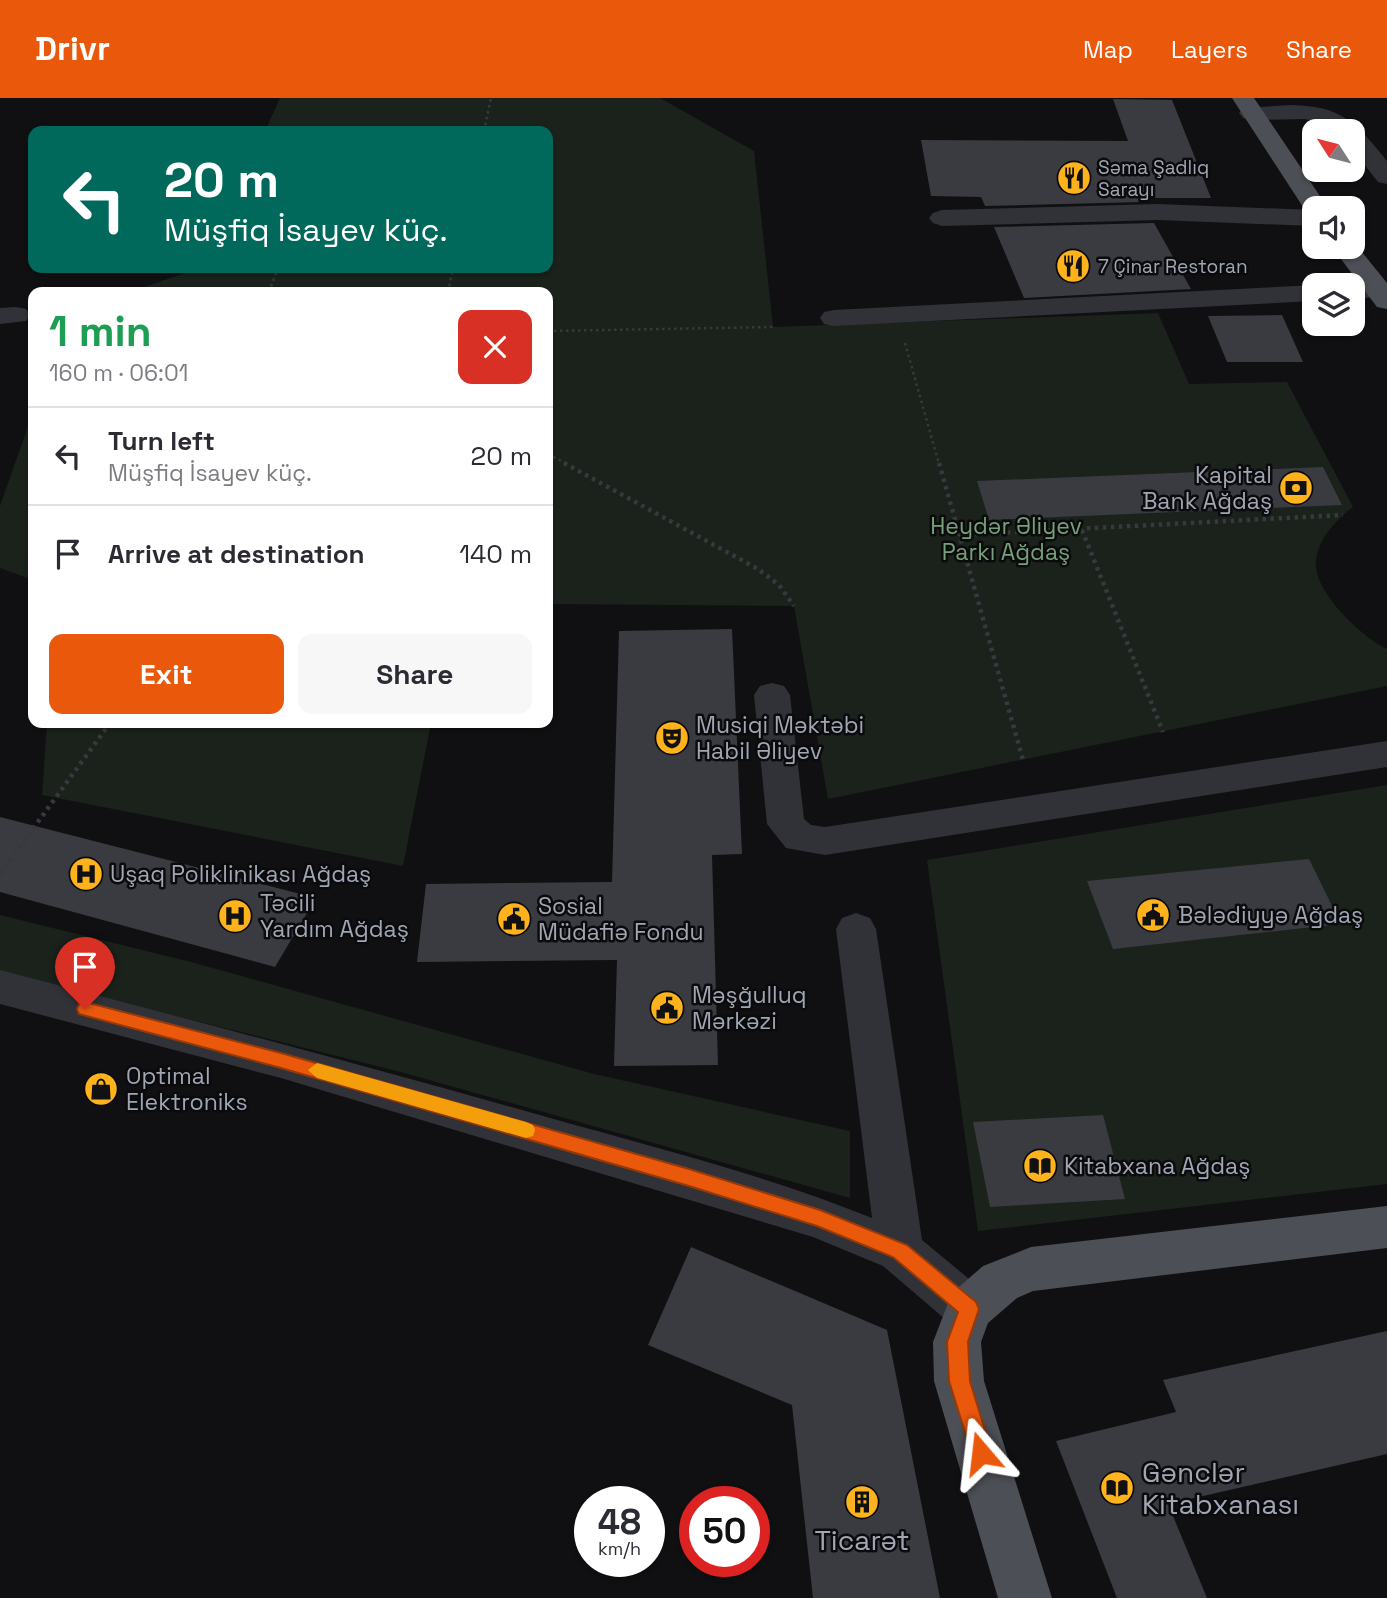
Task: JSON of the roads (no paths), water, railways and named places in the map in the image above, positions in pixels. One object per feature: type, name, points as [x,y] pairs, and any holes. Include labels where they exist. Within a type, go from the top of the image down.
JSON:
[{"type":"main road","points":[[1247,106],[1308,196]]},
{"type":"main road","points":[[1352,259],[1373,294]]},
{"type":"main road","points":[[1025,1598],[959,1381],[957,1342],[969,1309],[1000,1282],[1031,1269],[1387,1227]]},
{"type":"street","points":[[1247,106],[1335,116],[1338,119]]},
{"type":"street","points":[[1365,150],[1387,177]]},
{"type":"street","points":[[942,218],[1158,212],[1302,218]]},
{"type":"street","points":[[834,318],[1302,294]]},
{"type":"street","points":[[772,695],[786,824],[800,838],[825,841],[1387,754]]},
{"type":"street","points":[[856,929],[900,1251]]},
{"type":"street","points":[[0,987],[281,1060],[820,1218],[900,1251],[969,1309]]},
{"type":"place","name":"Səma Şadlıq Sarayı","points":[[1074,178]]},
{"type":"place","name":"7 Çinar Restoran","points":[[1073,266]]},
{"type":"place","name":"Kapital Bank Ağdaş","points":[[1296,488]]},
{"type":"place","name":"Musiqi Məktəbi Habil Əliyev","points":[[672,738]]},
{"type":"place","name":"Uşaq Poliklinikası Ağdaş","points":[[86,874]]},
{"type":"place","name":"Bələdiyyə Ağdaş","points":[[1153,915]]},
{"type":"place","name":"Təcili Yardım Ağdaş","points":[[235,916]]},
{"type":"place","name":"Sosial Müdafiə Fondu","points":[[514,919]]},
{"type":"place","name":"Məşğulluq Mərkəzi","points":[[667,1008]]},
{"type":"place","name":"Optimal Elektroniks","points":[[101,1089]]},
{"type":"place","name":"Kitabxana Ağdaş","points":[[1040,1166]]},
{"type":"place","name":"Gənclər Kitabxanası","points":[[1117,1488]]},
{"type":"place","name":"Ticarət","points":[[862,1502]]},
{"type":"park label","name":"Heydər Əliyev Parkı Ağdaş","points":[[1006,539]]}]
